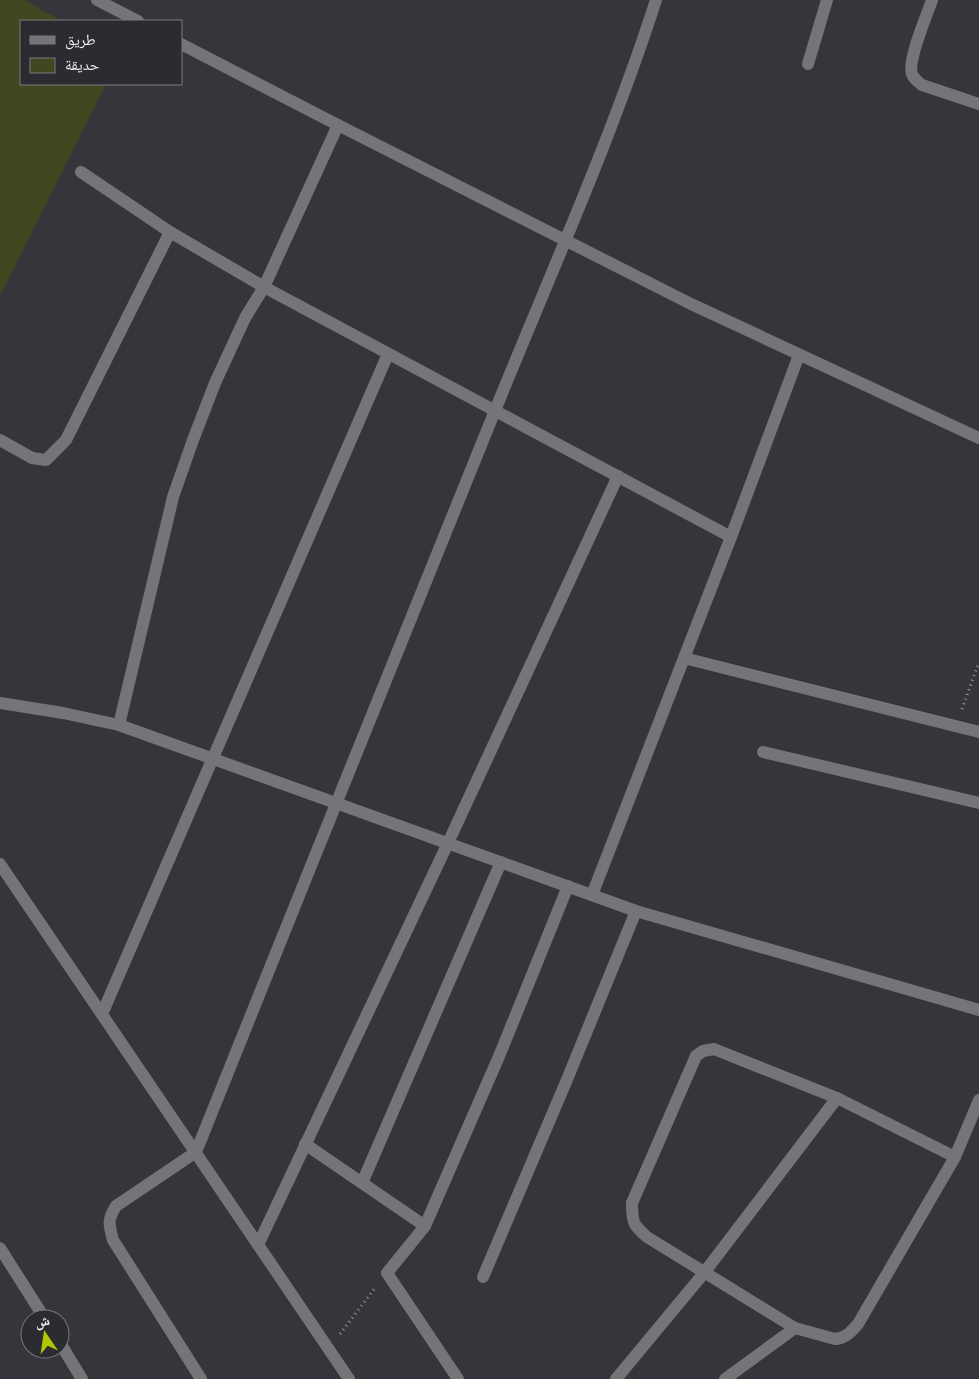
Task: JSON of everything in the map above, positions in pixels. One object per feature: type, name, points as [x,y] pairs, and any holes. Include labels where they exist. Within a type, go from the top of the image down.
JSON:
[{"type":"street","points":[[97,0],[136,20]]},
{"type":"street","points":[[201,1379],[113,1240],[109,1222],[111,1214],[116,1206],[196,1152],[495,410],[566,240],[642,43],[656,0]]},
{"type":"street","points":[[808,64],[827,0]]},
{"type":"street","points":[[932,0],[911,61],[911,72],[915,80],[922,85],[979,104]]},
{"type":"street","points":[[182,45],[691,304],[979,438]]},
{"type":"street","points":[[119,725],[173,497],[215,383],[245,318],[264,287],[338,125]]},
{"type":"street","points":[[81,172],[170,232],[264,287],[731,537]]},
{"type":"street","points":[[0,440],[32,458],[46,460],[66,440],[170,232]]},
{"type":"street","points":[[102,1014],[388,354]]},
{"type":"street","points":[[592,895],[731,537],[799,355]]},
{"type":"street","points":[[258,1245],[448,843],[618,476]]},
{"type":"street","points":[[684,658],[979,732]]},
{"type":"street","points":[[0,703],[63,713],[119,725],[636,910],[979,1010]]},
{"type":"street","points":[[763,752],[979,803]]},
{"type":"street","points":[[362,1183],[501,862]]},
{"type":"street","points":[[0,864],[349,1379]]},
{"type":"street","points":[[458,1379],[387,1273],[425,1226],[500,1054],[568,886]]},
{"type":"street","points":[[483,1277],[566,1082],[636,910]]},
{"type":"street","points":[[955,1156],[837,1098],[714,1048],[703,1051],[696,1056],[632,1203],[632,1219],[636,1228],[647,1237],[795,1328],[835,1339],[842,1338],[848,1335],[858,1324],[955,1156],[979,1100]]},
{"type":"street","points":[[616,1379],[704,1273],[837,1098]]},
{"type":"street","points":[[305,1144],[425,1226]]},
{"type":"street","points":[[0,1248],[39,1309]]},
{"type":"street","points":[[725,1379],[795,1328]]},
{"type":"street","points":[[70,1359],[82,1379]]},
{"type":"path","points":[[957,727],[979,662]]},
{"type":"path","points":[[328,1349],[387,1273]]},
{"type":"green space","points":[[0,0],[24,0],[60,20],[20,20],[20,85],[106,85],[0,296]]}]
